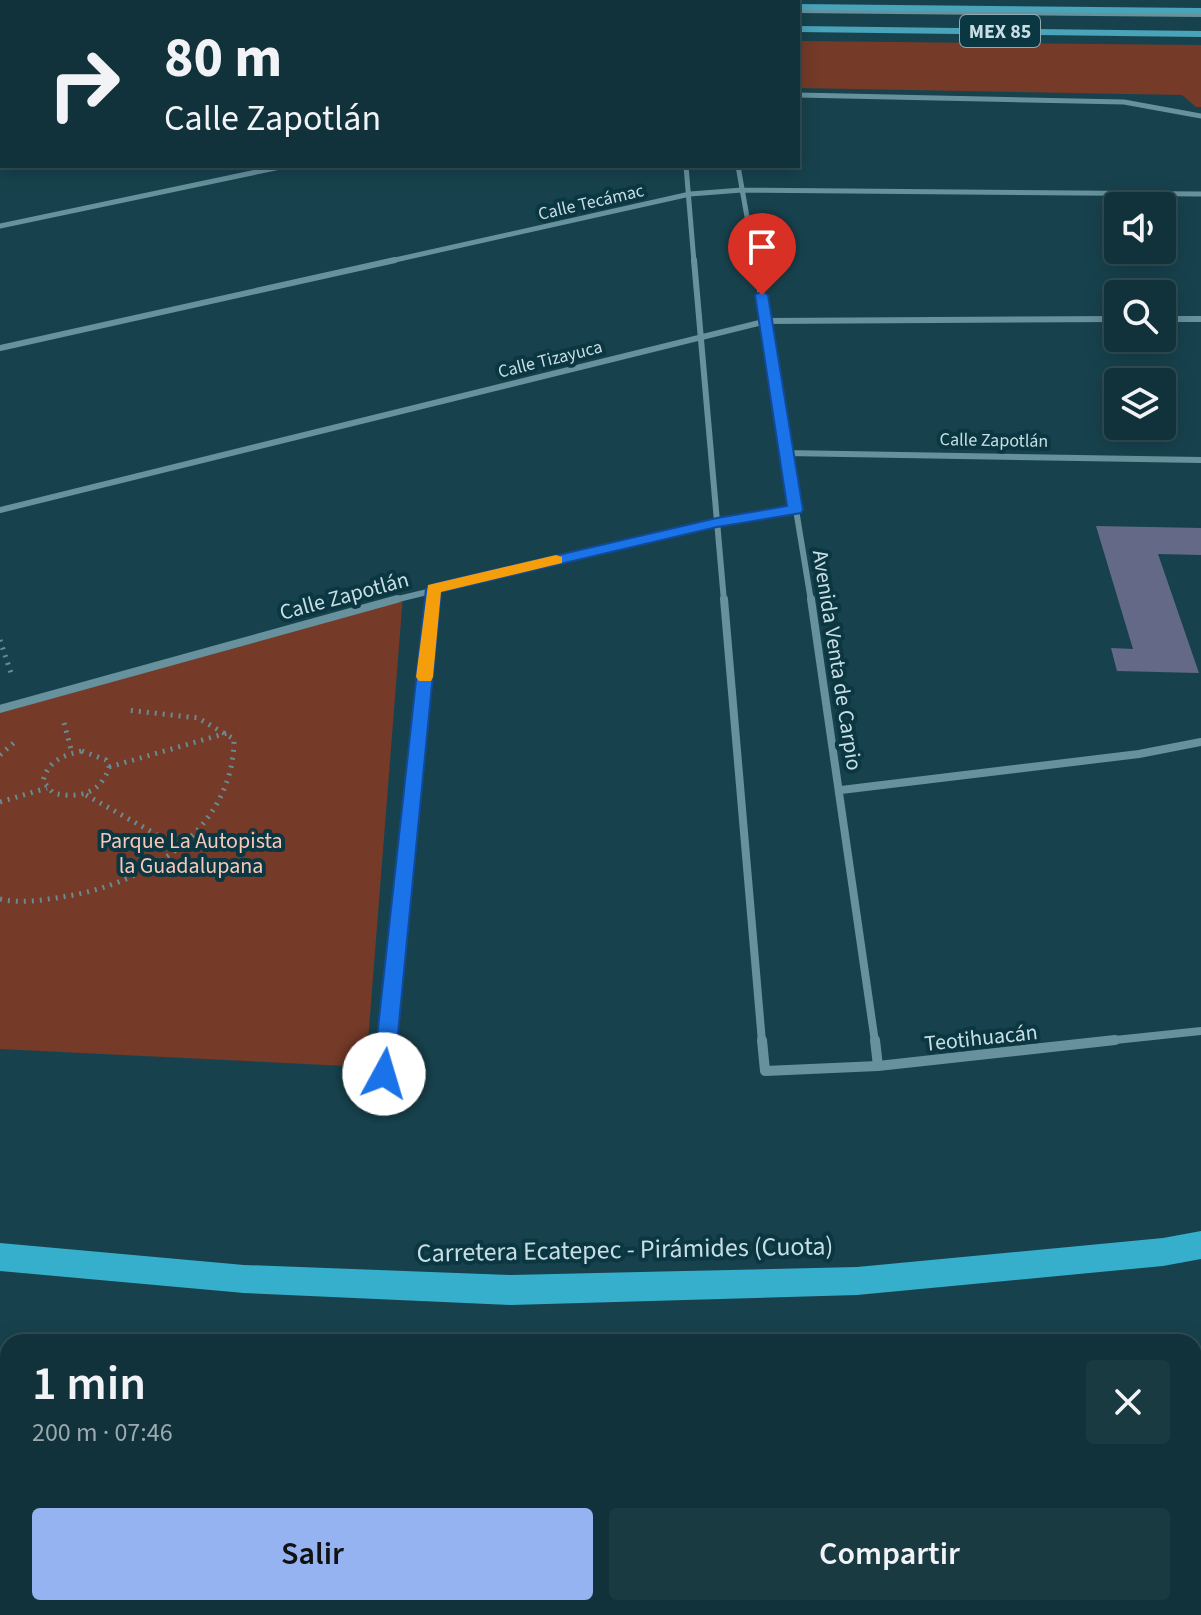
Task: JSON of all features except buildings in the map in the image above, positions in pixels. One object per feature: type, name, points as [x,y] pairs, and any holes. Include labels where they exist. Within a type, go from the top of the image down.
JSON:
[{"type":"highway","name":"Carretera Ecatepec - Pirámides (Cuota)","points":[[0,1257],[244,1279],[511,1290],[857,1281],[1163,1252],[1201,1245]]},
{"type":"main road","name":"MEX 85","points":[[800,9],[846,4],[1201,13]]},
{"type":"main road","name":"MEX 85","points":[[800,27],[1201,33]]},
{"type":"street","points":[[800,95],[1124,102],[1201,116]]},
{"type":"street","points":[[0,226],[276,168]]},
{"type":"street","points":[[686,168],[717,522]]},
{"type":"street","name":"Avenida Venta de Carpio","points":[[738,168],[767,321],[841,790],[878,1066]]},
{"type":"street","name":"Calle Tecámac","points":[[0,348],[690,194],[742,190],[1201,194]]},
{"type":"street","name":"Calle Tizayuca","points":[[0,510],[767,321],[1104,319]]},
{"type":"street","points":[[1176,319],[1201,319]]},
{"type":"street","name":"Calle Zapotlán","points":[[786,453],[1201,460]]},
{"type":"street","name":"Calle Zapotlán","points":[[0,709],[434,589],[717,522],[795,510]]},
{"type":"street","name":"Teotihuacán","points":[[717,522],[765,1071],[878,1066],[1201,1031]]},
{"type":"street","points":[[384,1074],[434,589]]},
{"type":"street","points":[[841,790],[1139,754],[1201,742]]},
{"type":"lane","points":[[800,9],[1201,13]]},
{"type":"path","points":[[0,899],[12,903],[73,896],[120,883],[177,846],[199,826],[225,792],[235,763],[234,739],[218,723],[177,713],[119,709]]},
{"type":"path","points":[[0,755],[27,731]]},
{"type":"path","points":[[109,767],[228,733]]},
{"type":"path","points":[[72,753],[99,755],[109,767],[104,782],[85,794],[63,796],[47,788],[43,781],[48,767],[72,753]]},
{"type":"path","points":[[0,802],[47,788]]},
{"type":"path","points":[[85,794],[177,846]]},
{"type":"green space","points":[[800,41],[1201,45],[1201,107],[1196,107],[1182,95],[800,88]]},
{"type":"green space","name":"Parque La Autopista la Guadalupana","points":[[403,595],[366,1067],[0,1049],[0,706]]},
{"type":"slow traffic","points":[[425,677],[434,589],[556,560]]},
{"type":"route","points":[[384,1074],[434,589],[717,522],[795,510],[762,295]]}]
